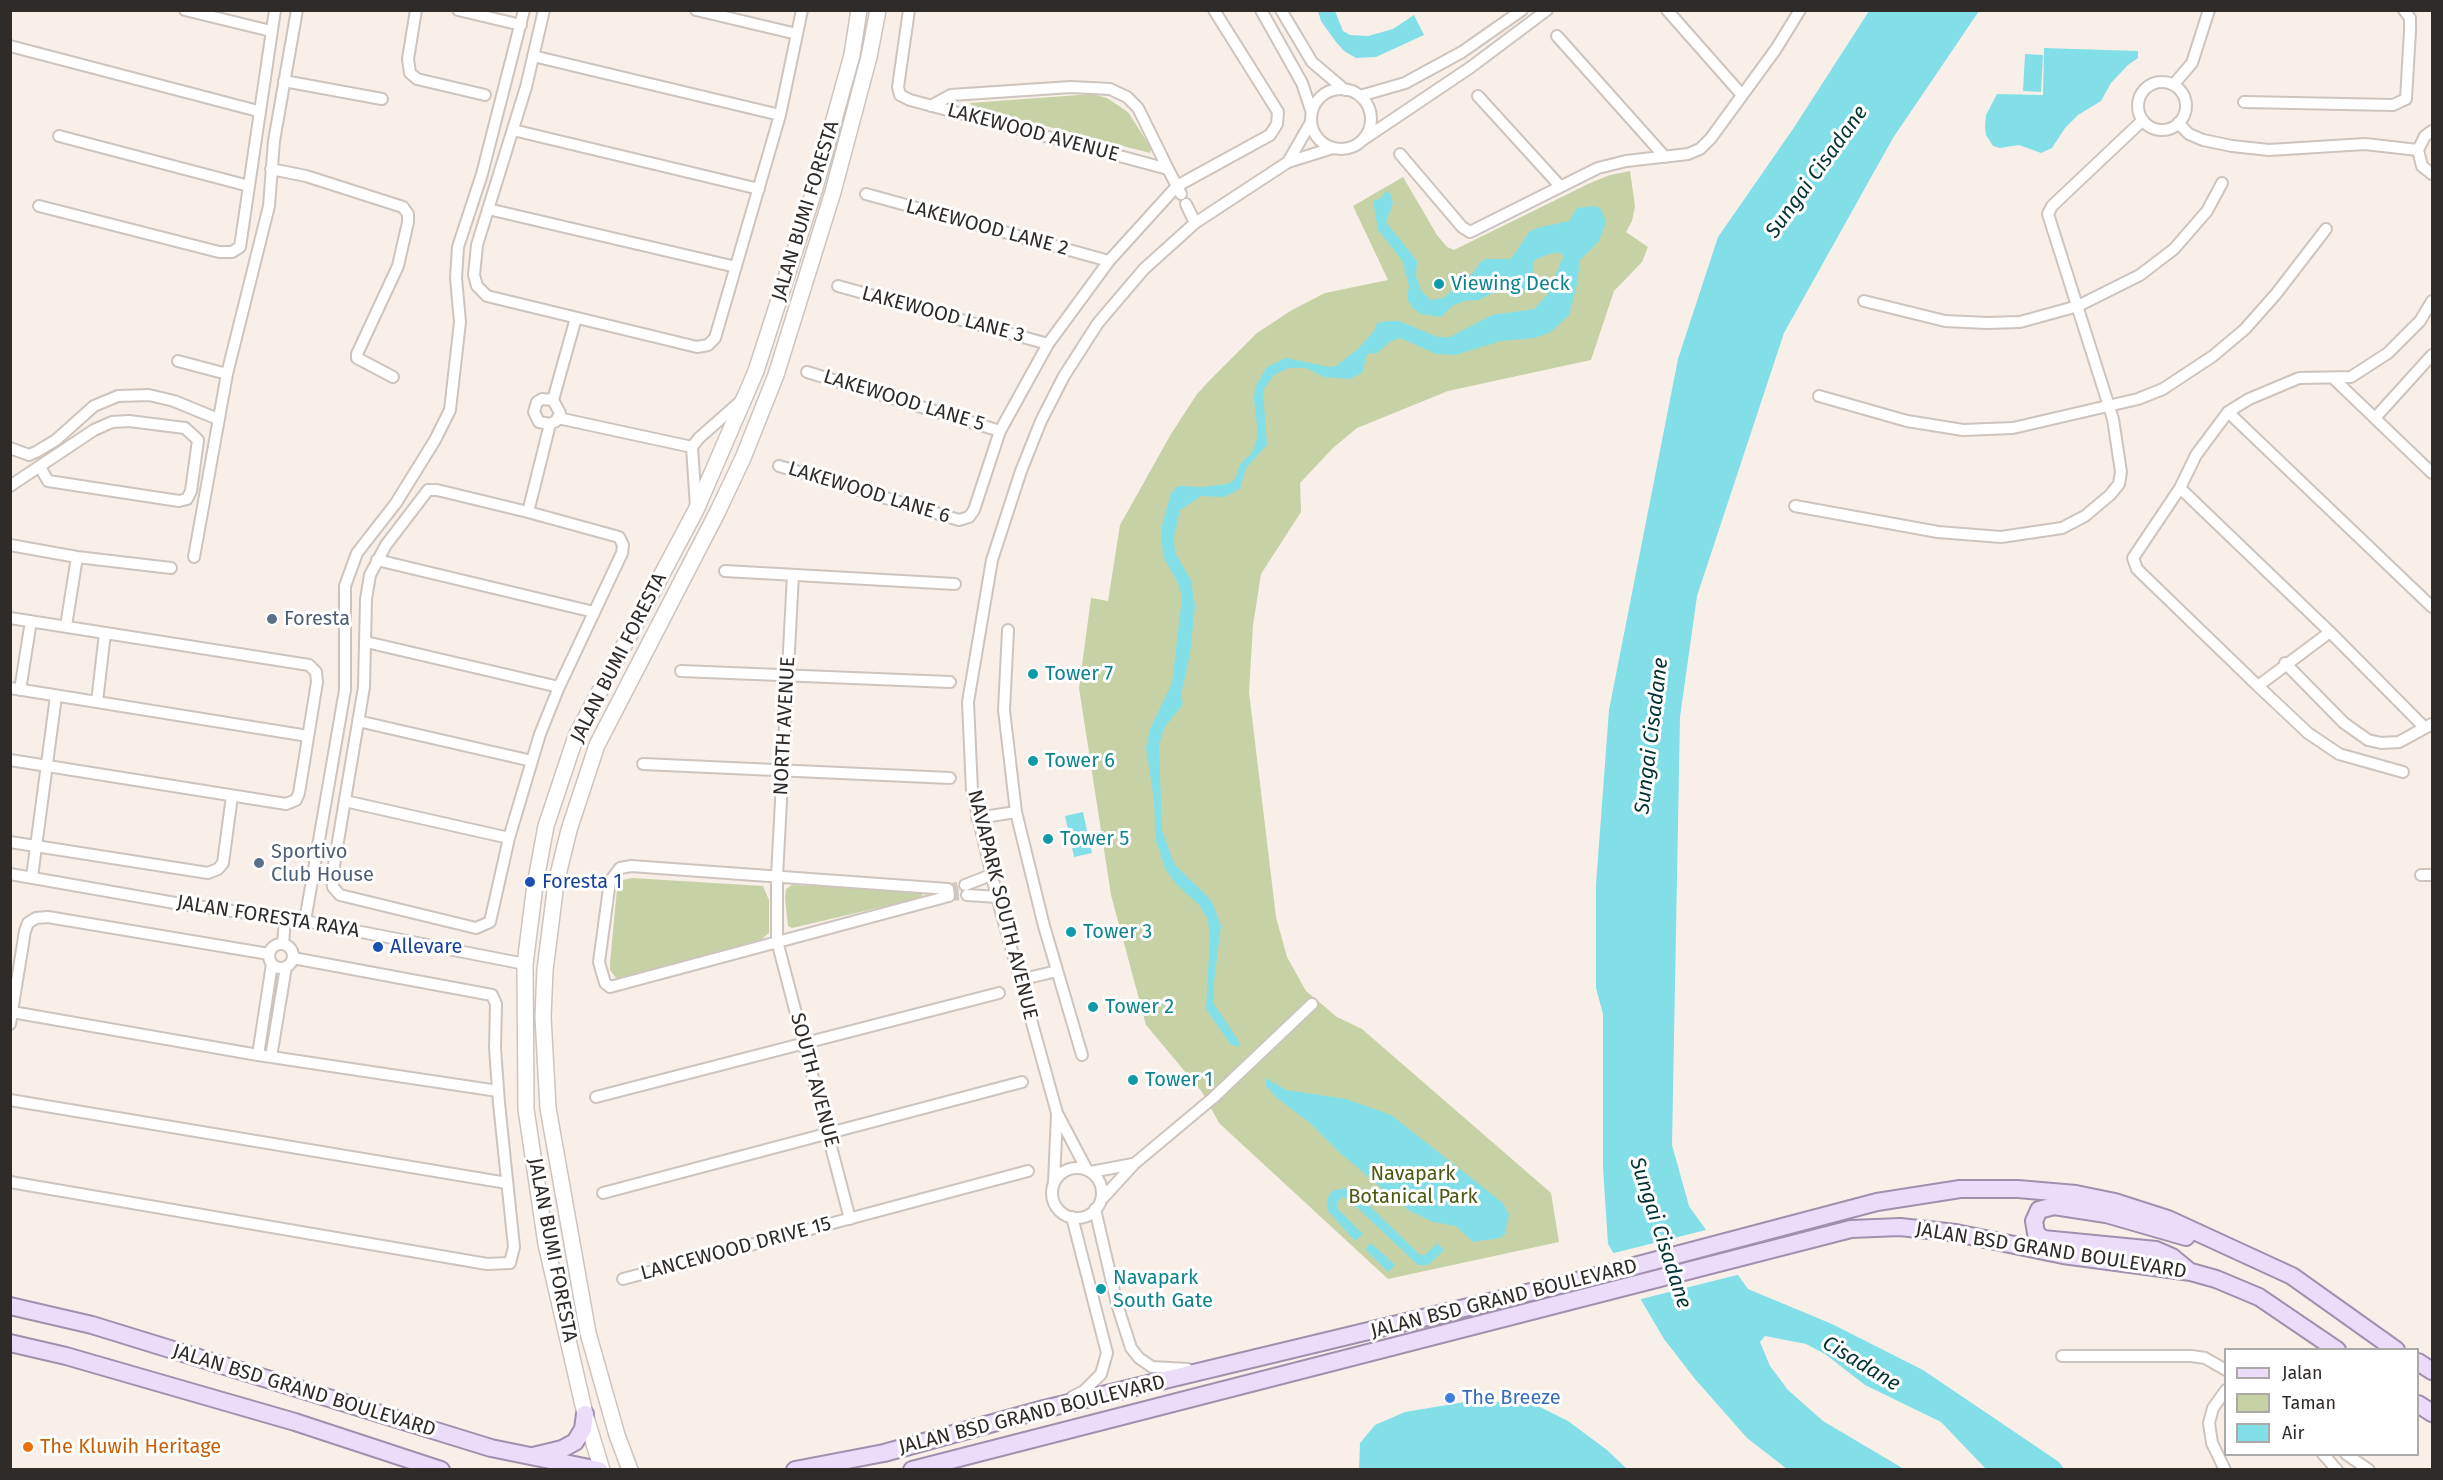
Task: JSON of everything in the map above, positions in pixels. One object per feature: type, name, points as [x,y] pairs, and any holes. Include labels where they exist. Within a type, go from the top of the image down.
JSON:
[{"type":"main road","name":"JALAN BUMI FORESTA","points":[[600,1470],[546,1244],[526,1109],[525,963],[546,826],[576,736],[696,510],[756,371],[815,188],[852,55],[859,10]]},
{"type":"main road","name":"JALAN BUMI FORESTA","points":[[630,1470],[588,1333],[548,1108],[543,1017],[545,970],[556,883],[597,745],[743,458],[776,375],[833,192],[869,57],[878,10]]},
{"type":"main road","points":[[815,188],[833,192]]},
{"type":"main road","points":[[576,736],[597,745]]},
{"type":"main road","name":"JALAN BSD GRAND BOULEVARD","points":[[795,1470],[884,1453],[1044,1409],[1386,1328],[1786,1225],[1935,1191],[1983,1188],[2047,1191],[2086,1196],[2143,1210],[2193,1230],[2292,1276],[2393,1348]]},
{"type":"main road","points":[[2191,1272],[2172,1257],[2156,1250],[2043,1239],[2035,1230],[2035,1217],[2038,1210],[2049,1206],[2106,1214],[2162,1229],[2249,1258]]},
{"type":"main road","name":"JALAN BSD GRAND BOULEVARD","points":[[912,1470],[1789,1243],[1851,1229],[1918,1229],[1956,1233],[2074,1257],[2191,1272],[2216,1279],[2259,1297],[2334,1348]]},
{"type":"main road","name":"JALAN BSD GRAND BOULEVARD","points":[[10,1305],[92,1325],[303,1392],[526,1457],[600,1470]]},
{"type":"main road","name":"JALAN BSD GRAND BOULEVARD","points":[[10,1343],[66,1356],[295,1422],[399,1463],[441,1470]]},
{"type":"main road","points":[[2419,1363],[2433,1371]]},
{"type":"main road","points":[[2419,1405],[2433,1413]]},
{"type":"main road","points":[[526,1457],[562,1449],[575,1442],[583,1429],[585,1414]]},
{"type":"street","points":[[185,10],[271,32]]},
{"type":"street","points":[[39,206],[219,252],[232,252],[240,248],[258,111],[275,10]]},
{"type":"street","points":[[194,557],[227,374],[269,206],[284,81],[297,10]]},
{"type":"street","points":[[416,10],[408,59],[410,73],[417,79],[485,95]]},
{"type":"street","points":[[458,10],[521,26]]},
{"type":"street","points":[[305,921],[345,690],[345,586],[357,553],[396,503],[435,440],[450,410],[460,322],[456,278],[458,247],[482,174],[524,10]]},
{"type":"street","points":[[544,10],[513,130],[474,261],[477,286],[487,296],[697,347],[708,345],[715,338],[780,115],[802,10]]},
{"type":"street","points":[[696,10],[797,34]]},
{"type":"street","points":[[909,10],[898,87],[900,94],[910,100],[931,106]]},
{"type":"street","points":[[1000,430],[1048,344],[1109,261],[1179,190],[1270,135],[1277,124],[1278,112],[1214,10]]},
{"type":"street","points":[[1262,10],[1302,83],[1318,138],[1333,148],[1353,147],[1471,67],[1547,10]]},
{"type":"street","points":[[1281,10],[1312,62],[1345,90],[1360,96],[1371,113],[1370,127],[1364,138]]},
{"type":"street","points":[[1360,96],[1404,83],[1462,52],[1522,10]]},
{"type":"street","points":[[1666,10],[1742,94]]},
{"type":"street","points":[[2174,84],[2195,56],[2209,10]]},
{"type":"street","points":[[2244,102],[2393,105],[2406,99],[2410,18],[2404,10]]},
{"type":"street","points":[[1400,154],[1462,227],[1470,232],[1477,230],[1598,168],[1626,161],[1689,154],[1700,149],[1800,11]]},
{"type":"street","points":[[1557,36],[1665,157]]},
{"type":"street","points":[[10,46],[258,111]]},
{"type":"street","points":[[533,56],[780,115]]},
{"type":"street","points":[[284,81],[382,99]]},
{"type":"street","points":[[2158,82],[2174,84],[2180,89],[2186,103],[2186,110],[2178,123],[2164,130],[2156,129],[2142,120],[2138,104],[2144,89],[2158,82]]},
{"type":"street","name":"LAKEWOOD AVENUE","points":[[931,106],[951,95],[1071,87],[1110,89],[1126,97],[1138,108],[1179,190]]},
{"type":"street","points":[[1312,118],[1317,102],[1326,93],[1345,90]]},
{"type":"street","points":[[1478,96],[1560,186]]},
{"type":"street","name":"LAKEWOOD AVENUE","points":[[931,106],[1168,169]]},
{"type":"street","name":"NAVAPARK SOUTH AVENUE","points":[[1288,162],[1312,118]]},
{"type":"street","points":[[1795,506],[1927,530],[2001,537],[2062,528],[2085,516],[2119,484],[2121,472],[2119,453],[2109,407],[2048,214],[2052,206],[2142,120]]},
{"type":"street","points":[[2178,123],[2189,134],[2203,140],[2232,146],[2269,150],[2365,144],[2418,150]]},
{"type":"street","points":[[513,130],[759,189]]},
{"type":"street","points":[[2433,131],[2425,136],[2418,150],[2422,166],[2433,174]]},
{"type":"street","points":[[59,135],[249,186]]},
{"type":"street","name":"NAVAPARK SOUTH AVENUE","points":[[1089,1171],[1057,1113],[991,875],[977,818],[970,776],[968,702],[992,560],[1021,471],[1041,421],[1064,376],[1098,323],[1144,269],[1196,223],[1288,162],[1333,148]]},
{"type":"street","points":[[272,169],[306,176],[403,207],[408,214],[398,266],[357,354],[357,358],[393,377]]},
{"type":"street","points":[[1864,301],[1945,321],[1976,323],[2020,322],[2078,306],[2140,275],[2174,249],[2207,211],[2222,183]]},
{"type":"street","name":"LAKEWOOD LANE 2","points":[[866,194],[1109,261]]},
{"type":"street","points":[[1186,204],[1196,223]]},
{"type":"street","points":[[488,209],[736,267]]},
{"type":"street","points":[[1819,396],[1907,421],[1963,430],[2013,428],[2109,407],[2163,389],[2213,356],[2245,329],[2326,229]]},
{"type":"street","name":"LAKEWOOD LANE 3","points":[[838,286],[1048,344]]},
{"type":"street","points":[[2403,772],[2339,754],[2308,733],[2132,562],[2180,488],[2196,454],[2228,412],[2259,394],[2299,378],[2351,377],[2388,353],[2420,321],[2433,301]]},
{"type":"street","points":[[553,400],[576,318]]},
{"type":"street","points":[[2375,418],[2433,355]]},
{"type":"street","points":[[178,361],[227,374]]},
{"type":"street","name":"LAKEWOOD LANE 5","points":[[807,372],[1000,430]]},
{"type":"street","points":[[2333,378],[2433,473]]},
{"type":"street","points":[[10,448],[28,454],[36,452],[56,440],[94,406],[118,396],[149,395],[174,401],[218,419]]},
{"type":"street","points":[[696,510],[692,447],[699,438],[746,397]]},
{"type":"street","points":[[528,512],[554,421],[560,408],[553,400],[542,399],[537,402],[534,412],[539,422],[554,421],[692,447]]},
{"type":"street","points":[[2228,412],[2433,607]]},
{"type":"street","points":[[10,486],[94,430],[112,422],[129,421],[185,428],[198,440],[191,491],[187,499],[179,501],[48,481],[40,467]]},
{"type":"street","name":"LAKEWOOD LANE 6","points":[[779,466],[959,520],[969,517],[974,510],[1000,430]]},
{"type":"street","points":[[2180,488],[2429,726],[2399,742],[2381,743],[2368,740],[2344,723],[2285,663]]},
{"type":"street","points":[[428,490],[437,490],[528,512],[619,537],[623,545],[622,553],[559,687],[532,761],[509,838],[490,922],[476,928],[340,895],[333,887],[332,877],[364,687],[366,599],[370,575],[377,560],[428,490]]},
{"type":"street","points":[[10,545],[77,557],[171,568]]},
{"type":"street","points":[[66,626],[77,557]]},
{"type":"street","points":[[377,560],[594,612]]},
{"type":"street","points":[[725,571],[955,584]]},
{"type":"street","name":"NORTH AVENUE","points":[[777,941],[777,876],[793,575]]},
{"type":"street","points":[[10,618],[309,666],[315,672],[317,682],[296,800],[277,804],[10,760]]},
{"type":"street","points":[[31,621],[15,689],[308,736]]},
{"type":"street","points":[[1008,630],[1004,710],[1016,812],[1056,971],[1082,1055]]},
{"type":"street","points":[[2258,686],[2285,663],[2330,632]]},
{"type":"street","points":[[97,702],[105,633]]},
{"type":"street","points":[[366,642],[559,687]]},
{"type":"street","points":[[681,671],[950,682]]},
{"type":"street","points":[[32,877],[56,696]]},
{"type":"street","points":[[358,722],[532,761]]},
{"type":"street","points":[[643,764],[951,778]]},
{"type":"street","points":[[10,842],[208,873],[218,869],[223,863],[232,796]]},
{"type":"street","points":[[345,801],[509,838]]},
{"type":"street","points":[[977,818],[1016,812]]},
{"type":"street","points":[[632,866],[777,876],[948,893],[617,987],[610,987],[604,983],[599,962],[610,881],[620,868],[632,866]]},
{"type":"street","name":"JALAN FORESTA RAYA","points":[[10,874],[181,904],[305,921],[525,963]]},
{"type":"street","points":[[991,875],[966,890],[997,897]]},
{"type":"street","points":[[2421,875],[2433,875]]},
{"type":"street","points":[[10,1024],[25,931],[28,923],[36,918],[48,917],[270,959],[276,967],[290,962],[492,995],[496,1004],[495,1048],[513,1257],[510,1263],[499,1265],[10,1182]]},
{"type":"street","points":[[283,944],[285,919]]},
{"type":"street","name":"SOUTH AVENUE","points":[[777,941],[850,1219]]},
{"type":"street","points":[[258,1055],[270,959],[274,946],[283,944],[290,947],[290,962],[271,1057]]},
{"type":"street","points":[[1019,980],[1056,971]]},
{"type":"street","points":[[596,1097],[999,993]]},
{"type":"street","points":[[1134,1164],[1089,1171],[1074,1168],[1066,1170],[1059,1175],[1053,1187],[1057,1207],[1072,1217],[1084,1216],[1098,1205],[1134,1164],[1213,1098],[1312,1004]]},
{"type":"street","points":[[12,1012],[258,1055],[498,1091]]},
{"type":"street","points":[[603,1193],[1022,1082]]},
{"type":"street","points":[[10,1100],[507,1183]]},
{"type":"street","name":"NAVAPARK SOUTH AVENUE","points":[[1053,1187],[1057,1113]]},
{"type":"street","name":"LANCEWOOD DRIVE 15","points":[[623,1279],[1028,1171]]},
{"type":"street","points":[[1089,1171],[1101,1186],[1098,1205],[1107,1266],[1131,1348],[1139,1359],[1152,1367],[1188,1369],[1236,1363]]},
{"type":"street","points":[[1044,1409],[1084,1390],[1101,1374],[1107,1353],[1072,1217]]},
{"type":"street","points":[[1086,1272],[1107,1266]]},
{"type":"street","points":[[1095,1309],[1117,1304]]},
{"type":"street","points":[[2062,1356],[2191,1356],[2211,1361],[2224,1369]]},
{"type":"street","points":[[2224,1393],[2213,1408],[2209,1423],[2212,1443],[2223,1466],[2233,1470]]},
{"type":"street","points":[[2324,1456],[2337,1470]]},
{"type":"street","points":[[2348,1456],[2369,1470]]},
{"type":"green space","points":[[1092,94],[1107,98],[1128,112],[1151,148],[1150,153],[972,107],[970,103]]},
{"type":"green space","name":"Navapark Botanical Park","points":[[1630,171],[1635,206],[1632,221],[1626,232],[1648,247],[1642,262],[1614,291],[1591,360],[1448,391],[1357,428],[1333,448],[1300,483],[1301,512],[1261,574],[1253,625],[1249,692],[1276,917],[1287,957],[1306,991],[1337,1017],[1362,1029],[1551,1193],[1559,1242],[1388,1279],[1219,1123],[1202,1092],[1146,1025],[1111,895],[1079,688],[1091,598],[1108,601],[1120,525],[1171,434],[1197,394],[1210,380],[1257,333],[1292,310],[1325,293],[1388,280],[1353,206],[1403,177],[1437,235],[1447,247],[1454,250],[1588,184],[1610,175]]},
{"type":"green space","points":[[632,878],[763,886],[769,900],[769,933],[762,939],[623,980],[616,978],[610,970],[610,963],[617,889],[623,880]]},
{"type":"green space","points":[[792,885],[920,891],[923,894],[920,898],[792,928],[788,926],[785,898],[786,889]]},
{"type":"water","points":[[1318,11],[1335,11],[1343,31],[1350,35],[1368,36],[1393,29],[1414,15],[1424,35],[1376,57],[1356,58],[1344,51],[1336,42],[1321,21]]},
{"type":"water","points":[[1869,11],[1979,11],[1893,138],[1784,333],[1697,596],[1680,717],[1672,1145],[1689,1206],[1748,1289],[1832,1324],[1923,1370],[2059,1462],[2064,1469],[1986,1469],[1941,1422],[1865,1385],[1825,1354],[1806,1344],[1765,1336],[1760,1342],[1770,1366],[1788,1390],[1823,1421],[1904,1469],[1787,1469],[1747,1438],[1695,1379],[1664,1339],[1608,1244],[1603,1168],[1603,1014],[1596,988],[1596,884],[1609,710],[1678,359],[1718,237],[1793,129]]},
{"type":"water","points":[[2044,48],[2138,51],[2138,58],[2111,83],[2101,101],[2078,115],[2065,128],[2052,148],[2041,153],[2019,145],[2000,148],[1993,146],[1986,135],[1985,126],[1986,115],[1997,94],[2043,95]]},
{"type":"water","points":[[2025,54],[2043,55],[2041,92],[2023,91]]},
{"type":"water","points":[[1386,191],[1390,193],[1393,203],[1386,222],[1417,261],[1416,276],[1421,290],[1430,300],[1443,298],[1474,272],[1480,262],[1486,259],[1511,259],[1529,232],[1569,221],[1577,208],[1595,206],[1601,209],[1606,222],[1599,241],[1580,260],[1577,285],[1569,315],[1551,332],[1534,338],[1501,341],[1455,355],[1436,354],[1400,338],[1391,341],[1377,353],[1367,354],[1362,373],[1350,379],[1324,377],[1306,368],[1288,368],[1274,375],[1263,390],[1267,445],[1246,468],[1240,489],[1224,497],[1201,496],[1180,510],[1174,537],[1175,553],[1191,580],[1195,606],[1190,654],[1181,695],[1183,704],[1164,728],[1159,745],[1162,830],[1174,864],[1210,899],[1215,909],[1221,926],[1214,982],[1214,1004],[1238,1040],[1240,1047],[1231,1045],[1206,1009],[1210,935],[1207,918],[1199,905],[1177,885],[1166,870],[1156,841],[1154,801],[1146,748],[1150,729],[1172,683],[1182,597],[1178,583],[1164,558],[1161,540],[1162,525],[1171,493],[1178,486],[1202,487],[1228,484],[1235,479],[1240,464],[1251,454],[1258,435],[1255,387],[1267,367],[1286,358],[1329,367],[1336,366],[1358,349],[1374,331],[1377,323],[1399,321],[1438,337],[1450,337],[1492,315],[1534,309],[1547,295],[1564,255],[1556,252],[1536,259],[1533,263],[1532,283],[1529,288],[1522,291],[1503,288],[1479,300],[1464,301],[1452,306],[1441,317],[1421,314],[1407,299],[1409,286],[1402,260],[1378,230],[1373,201],[1381,198]]},
{"type":"water","points":[[1083,812],[1092,853],[1074,857],[1065,816]]},
{"type":"water","points":[[1266,1078],[1286,1090],[1346,1099],[1391,1115],[1503,1203],[1509,1215],[1505,1234],[1500,1238],[1473,1242],[1456,1226],[1433,1222],[1408,1210],[1340,1153],[1310,1123],[1277,1098],[1266,1086]]},
{"type":"water","points":[[1345,1188],[1356,1193],[1420,1255],[1425,1255],[1437,1243],[1444,1250],[1428,1265],[1418,1265],[1349,1200],[1342,1197],[1337,1203],[1338,1209],[1363,1234],[1355,1241],[1327,1210],[1328,1197],[1332,1191]]},
{"type":"water","points":[[1371,1243],[1395,1265],[1388,1272],[1365,1249]]},
{"type":"water","points":[[1477,1400],[1536,1405],[1568,1421],[1607,1450],[1627,1469],[1359,1469],[1360,1443],[1375,1425],[1405,1412]]},
{"type":"pier","points":[[1710,1229],[1741,1274],[1637,1300],[1610,1254]]},
{"type":"tunnel","points":[[948,889],[965,885]]},
{"type":"tunnel","points":[[949,896],[967,895]]},
{"type":"place","name":"Viewing Deck","points":[[1439,284]]},
{"type":"place","name":"Foresta","points":[[272,619]]},
{"type":"place","name":"Tower 7","points":[[1033,674]]},
{"type":"place","name":"Tower 6","points":[[1033,761]]},
{"type":"place","name":"Tower 5","points":[[1048,839]]},
{"type":"place","name":"Sportivo Club House","points":[[259,863]]},
{"type":"place","name":"Foresta 1","points":[[530,882]]},
{"type":"place","name":"Tower 3","points":[[1071,932]]},
{"type":"place","name":"Allevare","points":[[378,947]]},
{"type":"place","name":"Tower 2","points":[[1093,1007]]},
{"type":"place","name":"Tower 1","points":[[1133,1080]]},
{"type":"place","name":"Navapark South Gate","points":[[1101,1289]]},
{"type":"place","name":"The Breeze","points":[[1450,1398]]},
{"type":"place","name":"The Kluwih Heritage","points":[[28,1447]]},
{"type":"water label","name":"Sungai Cisadane","points":[[1817,172]]},
{"type":"water label","name":"Sungai Cisadane","points":[[1652,736]]},
{"type":"water label","name":"Sungai Cisadane","points":[[1660,1233]]},
{"type":"water label","name":"Cisadane","points":[[1861,1364]]}]
